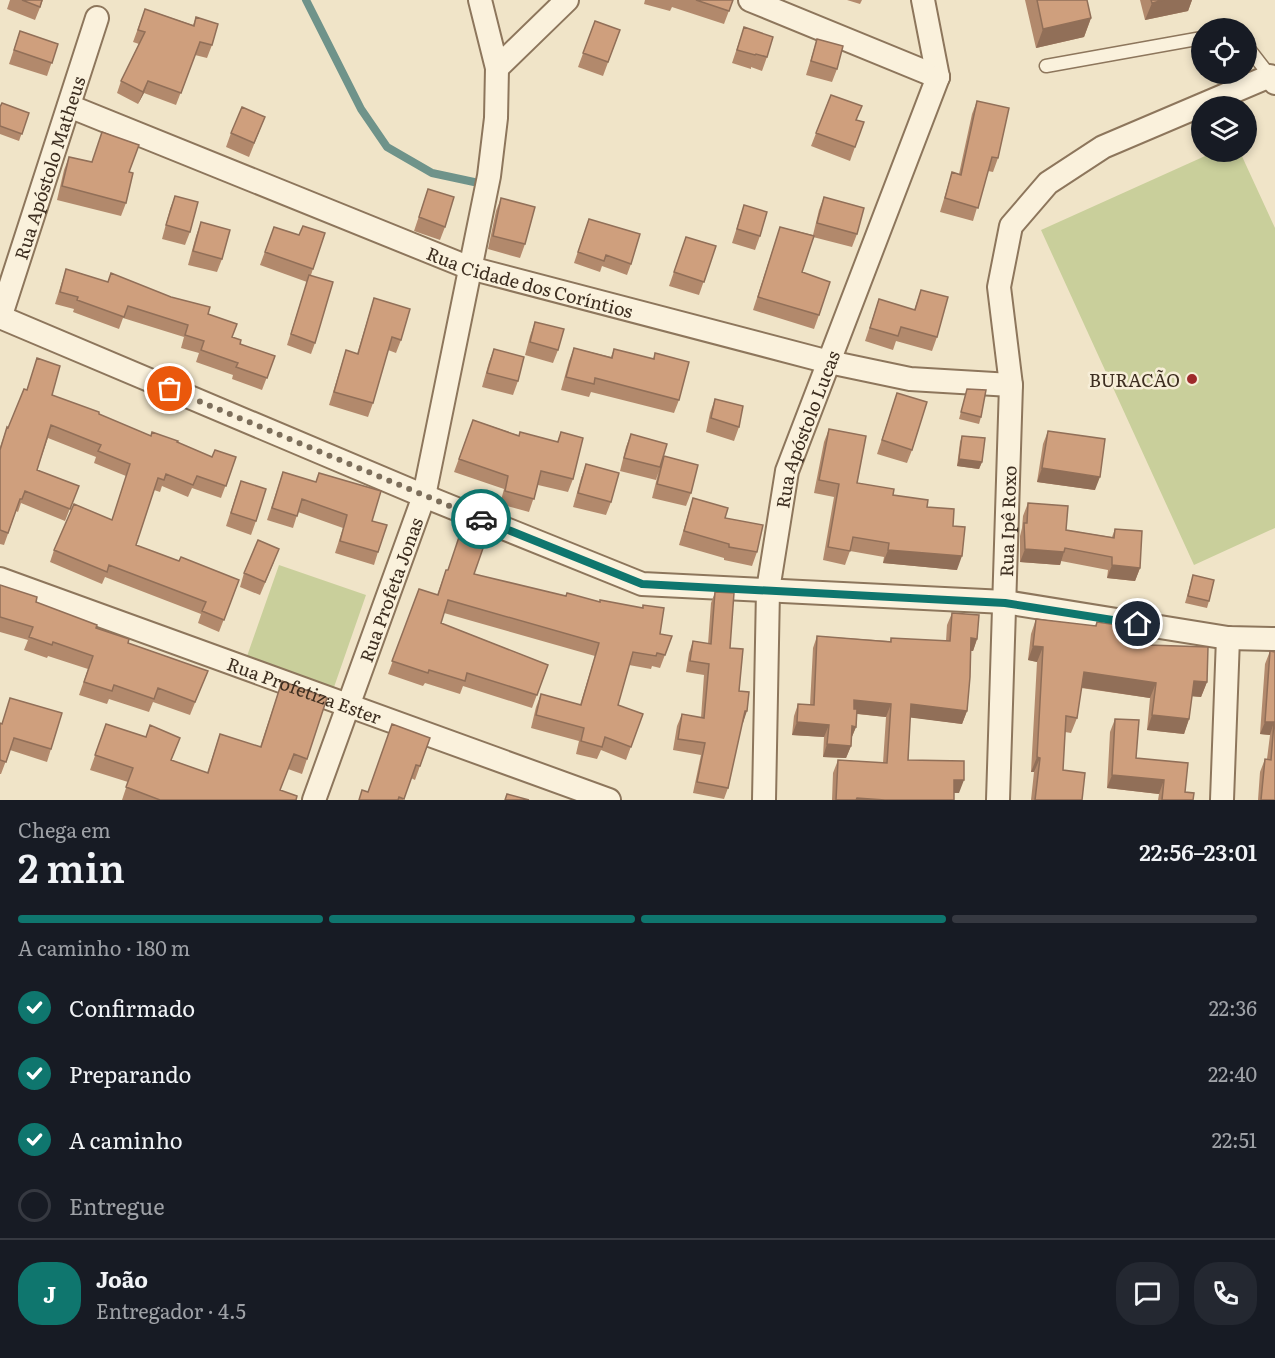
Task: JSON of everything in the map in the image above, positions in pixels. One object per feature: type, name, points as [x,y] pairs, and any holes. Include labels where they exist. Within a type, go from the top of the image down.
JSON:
[{"type":"street","name":"Rua Profeta Jonas","points":[[314,800],[424,496],[489,176],[496,118],[497,68],[480,0]]},
{"type":"street","points":[[497,68],[567,0]]},
{"type":"street","points":[[750,0],[938,77]]},
{"type":"street","points":[[923,0],[938,77]]},
{"type":"street","name":"Rua Apóstolo Matheus","points":[[0,318],[97,18]]},
{"type":"street","name":"Rua Apóstolo Lucas","points":[[764,800],[768,590],[787,471],[938,77]]},
{"type":"street","name":"Rua Ipê Roxo","points":[[998,800],[1011,385],[999,287],[1011,226],[1047,183],[1103,147],[1272,80]]},
{"type":"street","name":"Rua Cidade dos Coríntios","points":[[69,106],[470,268],[829,362],[910,379],[1011,385]]},
{"type":"street","points":[[0,318],[424,496],[642,584],[1005,603],[1228,638],[1275,639]]},
{"type":"street","name":"Rua Profetiza Ester","points":[[0,579],[609,800]]},
{"type":"street","points":[[1222,800],[1228,638]]},
{"type":"lane","points":[[1046,66],[1191,40]]},
{"type":"lane","points":[[1257,60],[1272,80]]},
{"type":"green space","name":"BURACÃO","points":[[1192,162],[1245,162],[1275,228],[1275,528],[1194,565],[1041,230]]},
{"type":"green space","points":[[279,565],[366,595],[333,690],[246,659]]},
{"type":"building","points":[[22,0],[42,0],[40,7]]},
{"type":"building","points":[[696,0],[733,0],[729,11]]},
{"type":"building","points":[[1037,0],[1087,0],[1091,18],[1043,29]]},
{"type":"building","points":[[145,9],[194,26],[196,17],[218,24],[212,45],[200,42],[181,93],[148,81],[143,92],[121,81],[145,32],[138,30]]},
{"type":"building","points":[[595,21],[620,30],[608,62],[583,53]]},
{"type":"building","points":[[744,27],[773,37],[767,57],[737,50]]},
{"type":"building","points":[[20,31],[58,44],[52,63],[14,50]]},
{"type":"building","points":[[817,39],[843,46],[837,69],[811,61]]},
{"type":"building","points":[[831,95],[862,106],[856,120],[864,122],[855,147],[816,133]]},
{"type":"building","points":[[977,101],[1009,108],[998,158],[992,157],[978,208],[945,198],[952,172],[961,175]]},
{"type":"building","points":[[2,103],[29,113],[22,134],[0,126]]},
{"type":"building","points":[[242,107],[265,117],[254,143],[231,133]]},
{"type":"building","points":[[102,132],[139,145],[129,172],[133,173],[126,203],[62,186],[69,157],[92,162]]},
{"type":"building","points":[[428,189],[454,197],[445,227],[419,217]]},
{"type":"building","points":[[175,196],[198,202],[190,232],[166,225]]},
{"type":"building","points":[[824,197],[864,208],[857,234],[817,223]]},
{"type":"building","points":[[501,198],[535,207],[525,244],[493,236]]},
{"type":"building","points":[[744,205],[767,212],[760,236],[737,229]]},
{"type":"building","points":[[589,219],[640,234],[631,264],[606,255],[604,261],[578,252]]},
{"type":"building","points":[[201,222],[230,230],[222,259],[193,251]]},
{"type":"building","points":[[303,226],[325,233],[313,269],[265,252],[274,227],[299,235]]},
{"type":"building","points":[[780,227],[814,236],[802,272],[830,282],[819,315],[758,297]]},
{"type":"building","points":[[686,237],[716,246],[704,282],[674,272]]},
{"type":"building","points":[[66,269],[108,282],[111,273],[171,297],[210,307],[208,314],[237,324],[232,337],[241,340],[240,344],[275,356],[267,378],[236,367],[238,363],[201,350],[204,341],[185,335],[188,325],[128,306],[124,317],[77,300],[78,297],[60,292]]},
{"type":"building","points":[[309,275],[333,282],[315,343],[291,334]]},
{"type":"building","points":[[921,290],[948,297],[937,337],[901,327],[898,336],[870,328],[879,299],[915,310]]},
{"type":"building","points":[[374,298],[410,309],[401,340],[392,337],[373,403],[334,392],[346,350],[358,354]]},
{"type":"building","points":[[535,322],[564,329],[558,350],[530,342]]},
{"type":"building","points":[[574,348],[612,358],[614,349],[654,359],[655,353],[689,362],[679,400],[595,378],[594,384],[566,377]]},
{"type":"building","points":[[494,349],[524,357],[518,381],[487,373]]},
{"type":"building","points":[[37,358],[60,366],[52,395],[99,412],[99,414],[151,436],[152,432],[178,441],[212,457],[215,450],[236,457],[226,486],[197,476],[193,485],[166,474],[164,480],[158,478],[136,545],[179,561],[181,557],[239,580],[224,620],[202,611],[206,602],[109,565],[107,572],[54,550],[74,504],[112,520],[130,464],[98,451],[101,445],[51,425],[37,470],[79,486],[70,509],[25,491],[8,533],[0,530],[0,450],[7,427],[24,389],[27,390]]},
{"type":"building","points":[[967,389],[986,390],[981,417],[961,412]]},
{"type":"building","points":[[897,393],[927,402],[912,450],[882,440]]},
{"type":"building","points":[[715,399],[743,406],[739,427],[711,418]]},
{"type":"building","points":[[473,420],[519,436],[520,432],[558,442],[561,432],[583,438],[573,479],[541,471],[534,499],[505,491],[508,476],[459,459]]},
{"type":"building","points":[[829,429],[866,436],[857,483],[894,489],[893,495],[928,500],[927,507],[954,509],[953,526],[965,527],[962,556],[888,550],[889,543],[853,537],[850,551],[828,547],[839,484],[819,480]]},
{"type":"building","points":[[1048,431],[1105,439],[1100,477],[1042,468]]},
{"type":"building","points":[[631,434],[667,444],[660,467],[624,458]]},
{"type":"building","points":[[962,436],[985,438],[982,462],[959,459]]},
{"type":"building","points":[[664,456],[698,465],[691,493],[657,484]]},
{"type":"building","points":[[586,464],[619,473],[611,502],[578,493]]},
{"type":"building","points":[[283,472],[316,482],[319,473],[381,491],[372,521],[387,525],[378,552],[340,541],[347,515],[302,499],[297,516],[272,508]]},
{"type":"building","points":[[241,481],[266,489],[256,521],[231,513]]},
{"type":"building","points":[[693,498],[728,508],[725,518],[763,525],[757,552],[729,547],[729,544],[684,531]]},
{"type":"building","points":[[1028,503],[1068,506],[1066,530],[1114,538],[1115,529],[1142,531],[1140,568],[1112,565],[1112,557],[1065,548],[1064,552],[1025,549],[1024,523],[1027,523]]},
{"type":"building","points":[[463,525],[488,534],[474,574],[566,596],[567,593],[600,602],[600,600],[643,608],[643,605],[664,608],[660,634],[672,636],[665,655],[657,653],[656,656],[633,652],[618,705],[643,714],[631,747],[605,737],[602,747],[581,741],[584,728],[536,715],[541,694],[581,705],[599,643],[448,600],[441,623],[548,665],[537,695],[467,673],[465,681],[429,670],[428,673],[392,661],[419,589],[438,595]]},
{"type":"building","points":[[258,540],[279,549],[265,582],[244,573]]},
{"type":"building","points":[[1193,575],[1214,580],[1209,601],[1188,596]]},
{"type":"building","points":[[0,585],[37,597],[36,602],[97,625],[96,628],[129,639],[128,643],[208,671],[195,702],[158,688],[154,699],[114,685],[112,691],[84,682],[93,656],[53,642],[52,645],[29,637],[33,627],[0,617]]},
{"type":"building","points":[[715,592],[734,593],[730,648],[743,649],[739,691],[749,692],[747,711],[745,711],[728,788],[697,782],[705,743],[678,739],[682,714],[704,718],[709,664],[690,661],[693,641],[711,644]]},
{"type":"building","points":[[952,613],[979,615],[977,639],[971,638],[967,711],[911,704],[908,760],[964,761],[964,780],[954,780],[954,800],[857,798],[856,800],[836,800],[838,760],[887,763],[891,704],[854,700],[854,709],[857,709],[856,727],[852,726],[851,746],[827,744],[829,725],[797,722],[798,704],[814,705],[817,636],[891,642],[891,638],[950,641]]},
{"type":"building","points":[[1036,619],[1096,626],[1097,622],[1117,625],[1116,633],[1149,638],[1148,645],[1208,647],[1207,682],[1194,681],[1189,719],[1152,715],[1156,683],[1084,672],[1077,718],[1066,716],[1063,770],[1085,773],[1082,800],[1035,800],[1040,758],[1037,757],[1043,647],[1033,646]]},
{"type":"building","points":[[1270,651],[1275,652],[1275,800],[1261,800],[1265,759],[1271,760],[1274,722],[1265,722]]},
{"type":"building","points":[[282,681],[327,698],[307,759],[294,754],[280,790],[297,796],[296,800],[160,800],[126,787],[133,768],[95,755],[106,724],[146,737],[150,725],[180,738],[171,760],[208,773],[220,734],[261,747]]},
{"type":"building","points":[[10,698],[62,713],[51,749],[14,738],[6,762],[0,760],[0,723],[2,724]]},
{"type":"building","points":[[1115,719],[1139,720],[1136,758],[1188,763],[1185,792],[1194,793],[1193,800],[1162,800],[1164,780],[1112,775]]},
{"type":"building","points":[[392,724],[430,738],[420,766],[416,765],[404,799],[399,797],[398,800],[359,800],[362,790],[368,792]]},
{"type":"building","points":[[507,794],[529,800],[505,800]]},
{"type":"waterway","points":[[306,0],[361,109],[387,147],[432,173],[474,182]]},
{"type":"way so far","points":[[170,389],[481,519]]},
{"type":"place","name":"BURACÃO","points":[[1192,379]]},
{"type":"route","points":[[481,519],[642,584],[1005,603],[1138,624]]}]
